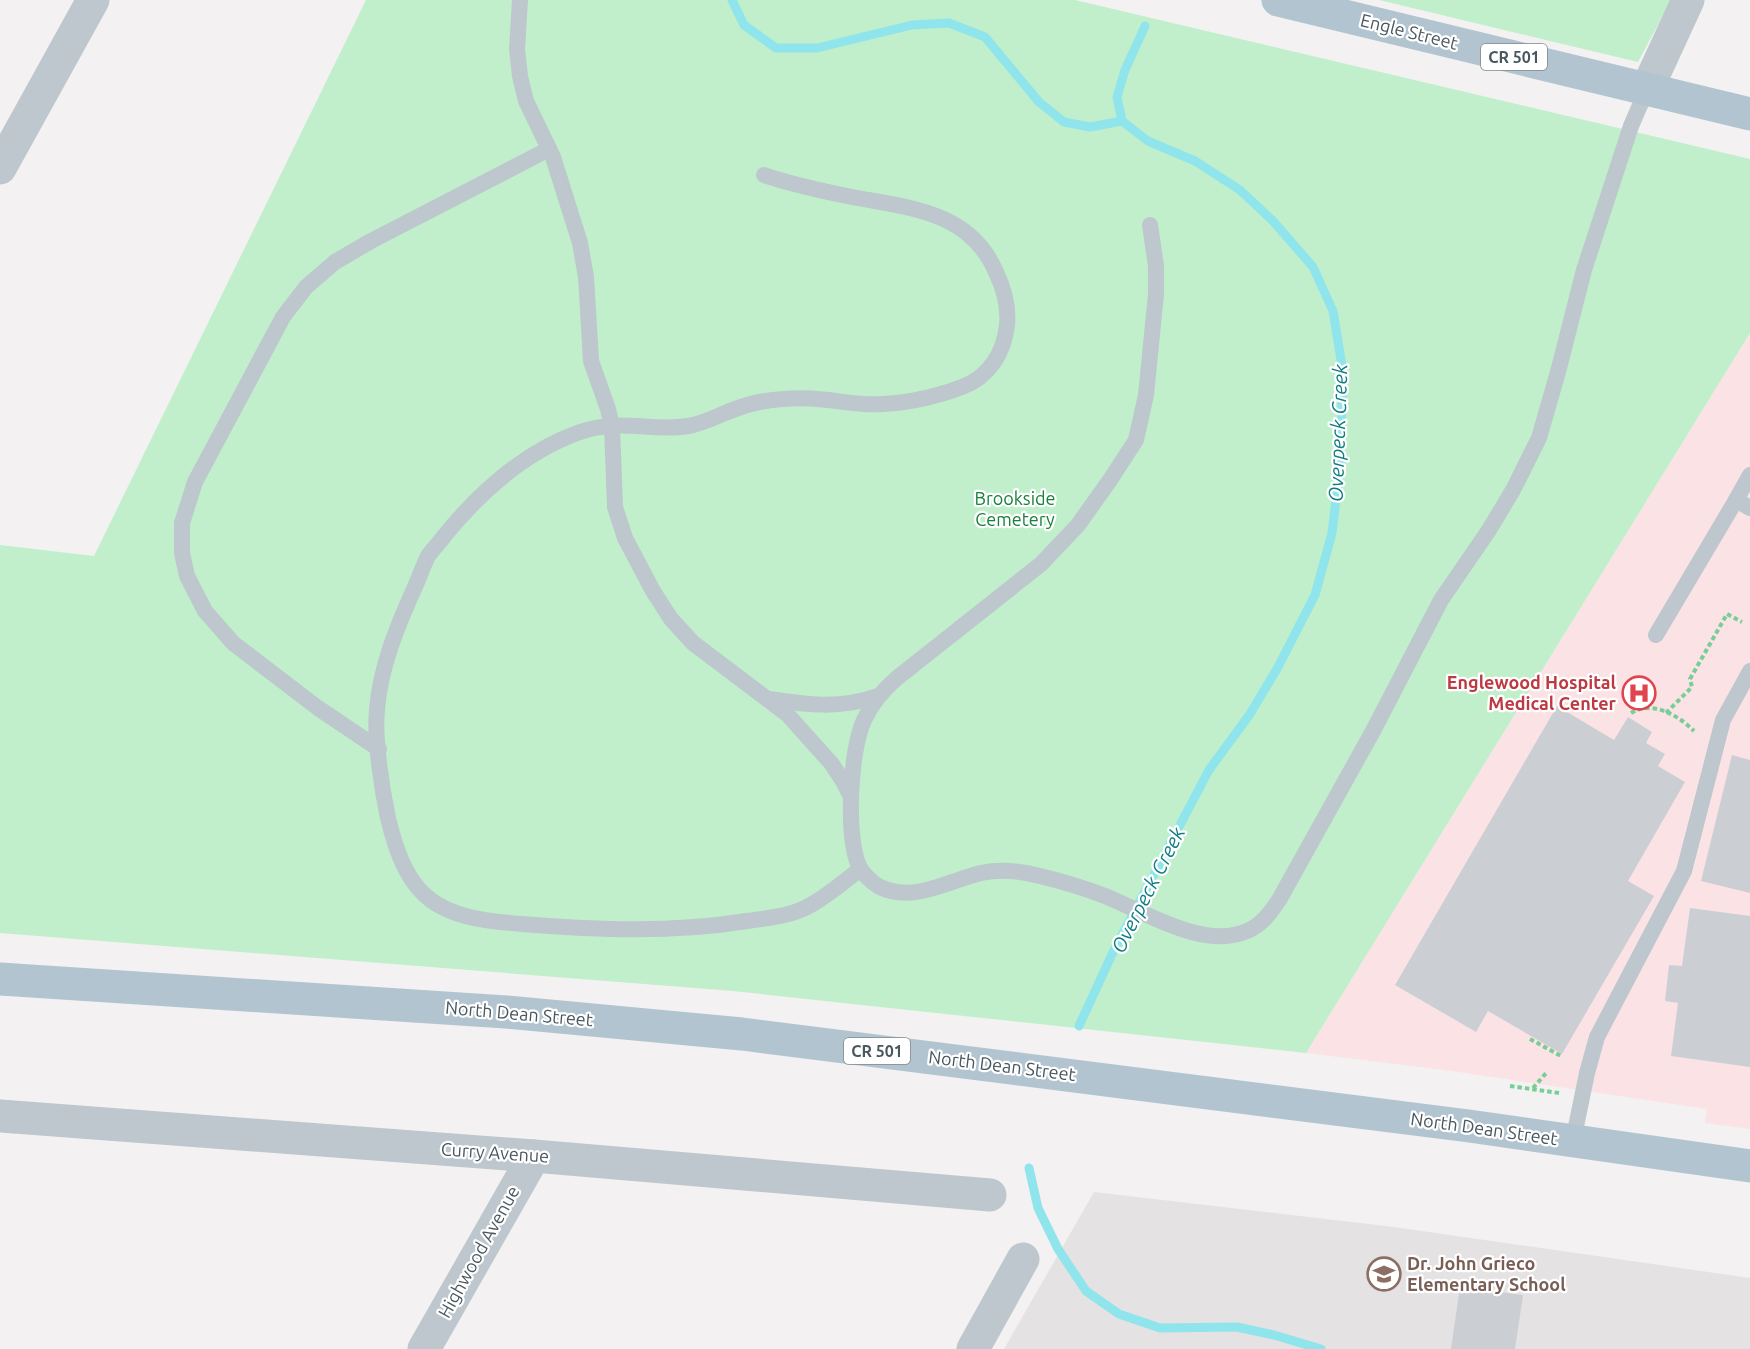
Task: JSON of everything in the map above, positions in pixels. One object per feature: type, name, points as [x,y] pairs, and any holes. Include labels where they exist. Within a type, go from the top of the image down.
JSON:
[{"type":"main road","name":"Engle Street","points":[[1278,0],[1750,114]]},
{"type":"main road","name":"North Dean Street","points":[[0,979],[506,1011],[742,1034],[1469,1126],[1750,1166]]},
{"type":"street","points":[[0,168],[93,0]]},
{"type":"street","points":[[1647,89],[1688,0]]},
{"type":"street","name":"Curry Avenue","points":[[0,1116],[534,1156],[990,1195]]},
{"type":"street","name":"Highwood Avenue","points":[[424,1349],[534,1156]]},
{"type":"street","points":[[973,1349],[1023,1259]]},
{"type":"lane","points":[[520,0],[517,49],[520,75],[526,102],[549,149],[580,243],[586,277],[591,361],[612,426],[612,484],[615,507],[625,538],[653,591],[671,619],[693,643],[787,714],[812,740],[843,782],[851,798]]},
{"type":"lane","points":[[1150,225],[1156,266],[1156,294],[1146,394],[1136,440],[1078,525],[1041,564],[897,678],[878,696],[863,721],[855,751],[851,798],[853,842],[860,869],[877,886],[894,892],[923,890],[982,873],[1006,870],[1038,875],[1103,896],[1177,929],[1196,933],[1226,936],[1246,932],[1263,922],[1279,900],[1373,731],[1441,600],[1489,530],[1513,490],[1539,438],[1584,270],[1630,126],[1647,89]]},
{"type":"lane","points":[[379,749],[318,708],[233,643],[205,611],[187,576],[182,553],[182,523],[195,482],[284,317],[306,287],[335,262],[371,241],[549,149]]},
{"type":"lane","points":[[764,175],[792,185],[924,210],[959,226],[981,245],[1005,292],[1008,317],[1005,341],[997,359],[984,374],[967,386],[938,394],[877,405],[788,398],[762,401],[736,408],[692,426],[625,424],[595,427],[554,443],[516,465],[463,513],[429,554],[404,612],[382,672],[376,714],[385,804],[394,842],[408,875],[426,898],[455,914],[497,922],[587,929],[664,930],[726,925],[780,916],[806,908],[860,869]]},
{"type":"lane","points":[[1656,635],[1743,504],[1750,475]]},
{"type":"lane","points":[[1573,1141],[1597,1037],[1684,871],[1723,720],[1750,670]]},
{"type":"lane","points":[[765,698],[825,705],[853,703],[878,696]]},
{"type":"path","points":[[1666,713],[1692,687],[1690,679],[1727,614],[1742,622]]},
{"type":"path","points":[[1632,713],[1648,707],[1666,713],[1687,725],[1696,736]]},
{"type":"path","points":[[1530,1039],[1561,1056]]},
{"type":"path","points":[[1533,1089],[1547,1072]]},
{"type":"path","points":[[1510,1086],[1560,1093]]},
{"type":"shaded area","name":"Englewood Hospital Medical Center","points":[[1750,333],[1750,1129],[1705,1123],[1707,1109],[1452,1071],[1306,1053]]},
{"type":"shaded area","name":"Dr. John Grieco Elementary School","points":[[1094,1192],[1394,1227],[1750,1278],[1750,1349],[1004,1349]]},
{"type":"green space","name":"Brookside Cemetery","points":[[366,0],[1075,0],[1750,159],[1750,333],[1306,1053],[733,991],[0,933],[0,545],[94,556]]},
{"type":"green space","points":[[1379,0],[1671,0],[1638,62]]},
{"type":"building","points":[[1557,706],[1614,740],[1628,717],[1652,732],[1646,743],[1665,754],[1658,766],[1685,782],[1628,881],[1654,896],[1562,1054],[1488,1011],[1476,1032],[1395,985]]},
{"type":"building","points":[[1732,755],[1750,760],[1750,893],[1701,881]]},
{"type":"building","points":[[1690,908],[1750,916],[1750,1067],[1671,1056],[1678,1003],[1665,1001],[1669,965],[1682,966]]},
{"type":"building","points":[[1460,1287],[1523,1295],[1515,1349],[1451,1349]]},
{"type":"waterway","name":"Overpeck Creek","points":[[732,0],[744,25],[776,48],[817,48],[912,25],[949,23],[985,37],[1039,102],[1064,122],[1090,127],[1122,121],[1148,141],[1195,161],[1240,190],[1273,221],[1313,267],[1333,311],[1343,372],[1340,467],[1332,533],[1315,595],[1278,667],[1250,714],[1209,770],[1114,950],[1079,1026]]},
{"type":"waterway","points":[[1122,121],[1117,97],[1125,70],[1145,26]]},
{"type":"waterway","name":"Overpeck Creek","points":[[1029,1168],[1038,1208],[1058,1249],[1086,1291],[1119,1314],[1160,1328],[1237,1327],[1321,1349]]},
{"type":"place","name":"Englewood Hospital Medical Center","points":[[1639,693]]},
{"type":"place","name":"Dr. John Grieco Elementary School","points":[[1384,1274]]}]
